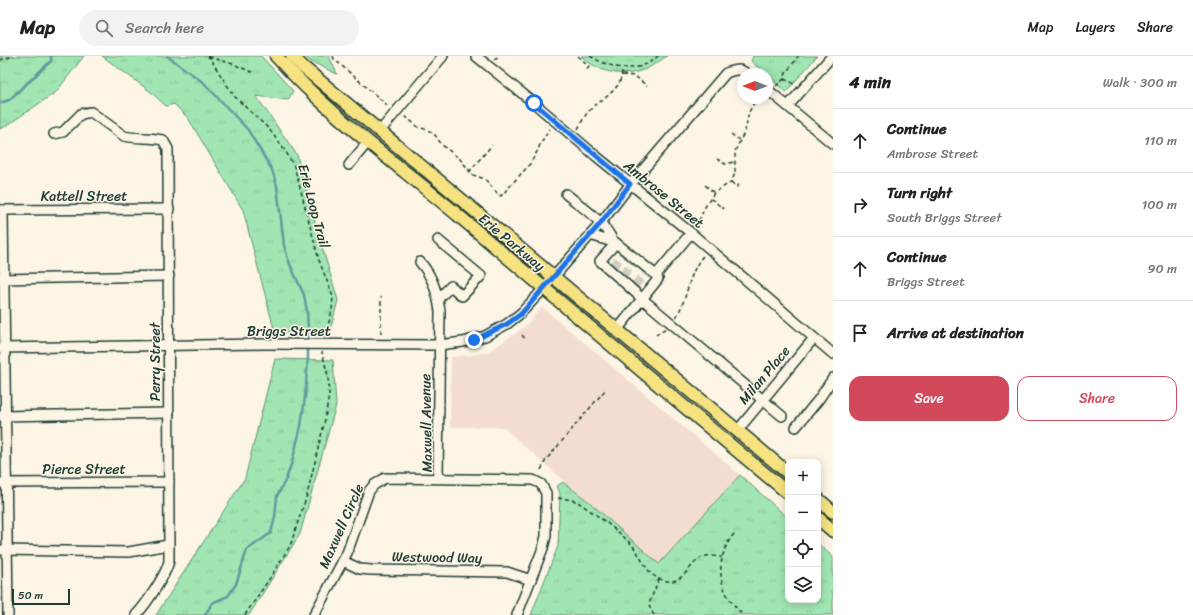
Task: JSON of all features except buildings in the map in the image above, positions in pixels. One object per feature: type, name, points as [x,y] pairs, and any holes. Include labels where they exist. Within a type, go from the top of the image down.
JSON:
[{"type":"main road","name":"Erie Parkway","points":[[276,56],[298,81],[368,142],[785,490]]},
{"type":"main road","name":"Erie Parkway","points":[[292,56],[303,67],[785,470]]},
{"type":"main road","points":[[821,502],[833,512]]},
{"type":"main road","points":[[821,521],[833,531]]},
{"type":"street","points":[[380,131],[443,56]]},
{"type":"street","name":"Ambrose Street","points":[[476,56],[630,184],[694,230],[833,354]]},
{"type":"street","points":[[788,106],[832,56]]},
{"type":"street","name":"Briggs Street","points":[[2,348],[296,344],[439,345],[474,340],[507,324],[521,314],[600,224],[630,184],[726,73],[737,70]]},
{"type":"street","points":[[773,94],[833,144]]},
{"type":"street","name":"Perry Street","points":[[54,134],[63,132],[81,114],[91,112],[124,136],[164,140],[168,149],[169,563],[153,592],[136,615]]},
{"type":"street","points":[[350,165],[368,142]]},
{"type":"street","points":[[566,194],[610,233],[614,242],[625,253],[658,279],[617,330]]},
{"type":"street","name":"Kattell Street","points":[[2,210],[169,209]]},
{"type":"street","points":[[2,210],[3,483],[4,550],[8,615]]},
{"type":"street","points":[[650,272],[694,230]]},
{"type":"street","points":[[590,235],[614,242]]},
{"type":"street","points":[[438,240],[481,276],[462,296],[451,286],[438,299]]},
{"type":"street","points":[[614,242],[600,261],[621,276],[642,298],[782,416]]},
{"type":"street","name":"Maxwell Avenue","points":[[420,262],[434,281],[440,311],[438,478],[533,480],[541,484],[546,493],[546,536],[543,548],[517,615]]},
{"type":"street","points":[[2,279],[169,276]]},
{"type":"street","name":"Milan Place","points":[[737,430],[814,338]]},
{"type":"street","points":[[796,427],[819,399],[833,378]]},
{"type":"street","points":[[3,416],[169,413]]},
{"type":"street","name":"Maxwell Circle","points":[[314,615],[343,561],[369,491],[374,485],[385,478],[438,478]]},
{"type":"street","name":"Pierce Street","points":[[3,483],[169,482]]},
{"type":"street","points":[[4,550],[129,552],[168,545]]},
{"type":"street","name":"Westwood Way","points":[[343,561],[360,569],[507,572],[531,580]]},
{"type":"path","points":[[0,60],[14,56]]},
{"type":"path","points":[[333,56],[388,106]]},
{"type":"path","points":[[494,59],[500,56]]},
{"type":"path","points":[[578,56],[589,66],[586,70]]},
{"type":"path","points":[[590,56],[602,64],[622,69],[641,66],[658,56]]},
{"type":"path","points":[[776,86],[784,80],[785,74],[794,64],[798,56]]},
{"type":"path","points":[[208,57],[233,64],[254,73]]},
{"type":"path","name":"Erie Loop Trail","points":[[208,57],[234,96],[269,129],[286,152],[294,166],[319,260],[333,297],[332,310],[327,330],[323,335],[321,345]]},
{"type":"path","points":[[578,129],[587,113],[607,97],[615,88],[622,75],[622,69]]},
{"type":"path","points":[[622,75],[635,76],[647,86]]},
{"type":"path","points":[[784,80],[792,82],[795,85]]},
{"type":"path","points":[[694,230],[705,207],[714,193],[731,182],[735,174],[735,151],[739,140],[745,131],[749,112],[753,104]]},
{"type":"path","points":[[405,116],[418,127],[428,130],[435,135],[442,145],[460,159],[472,175],[485,179],[497,194],[501,196],[530,164],[540,144],[550,130]]},
{"type":"path","points":[[731,134],[739,140]]},
{"type":"path","points":[[470,172],[492,145]]},
{"type":"path","points":[[717,159],[725,164],[734,162]]},
{"type":"path","points":[[731,182],[737,187],[740,183]]},
{"type":"path","points":[[704,185],[714,193]]},
{"type":"path","points":[[711,199],[724,209]]},
{"type":"path","points":[[675,319],[683,303],[687,288],[703,256]]},
{"type":"path","points":[[381,333],[382,297]]},
{"type":"path","points":[[656,335],[668,326]]},
{"type":"path","points":[[522,335],[526,340]]},
{"type":"path","points":[[245,615],[272,576],[290,546],[307,496],[324,424],[329,395],[328,376],[321,345]]},
{"type":"path","points":[[541,470],[546,460],[606,389]]},
{"type":"path","points":[[558,498],[576,501],[622,536],[637,552],[650,573],[659,579],[669,581],[678,579],[701,557],[722,557]]},
{"type":"path","points":[[734,534],[726,546],[722,557],[722,578],[729,598],[743,615]]},
{"type":"path","points":[[654,615],[649,606],[659,579]]},
{"type":"shaded area","points":[[542,307],[740,475],[659,565],[503,427],[450,427],[451,357],[488,352],[526,326]]},
{"type":"green space","points":[[0,56],[84,56],[56,92],[0,129]]},
{"type":"green space","points":[[102,56],[261,56],[293,91],[288,100],[256,96],[297,155],[338,300],[330,331],[275,333],[243,210],[188,118],[174,104],[166,106],[151,92]]},
{"type":"green space","points":[[305,56],[329,56],[337,74],[310,61]]},
{"type":"green space","points":[[581,56],[667,56],[648,68],[621,74],[596,67]]},
{"type":"green space","points":[[753,56],[817,56],[786,92],[773,80],[773,68],[759,68],[751,61]]},
{"type":"green space","points":[[275,359],[333,360],[336,405],[300,534],[249,615],[156,615],[245,478]]},
{"type":"green space","points":[[740,475],[785,515],[785,603],[821,603],[821,547],[833,557],[833,615],[531,615],[558,546],[560,494],[557,486],[563,482],[588,501],[659,564]]},
{"type":"waterway","points":[[0,103],[9,100],[51,61],[51,56]]},
{"type":"waterway","points":[[167,56],[204,83],[248,130],[272,170],[277,186],[284,245],[289,262],[304,295],[307,311],[308,357],[301,426],[292,462],[286,479],[277,496],[275,517],[271,533],[247,550],[236,584],[228,596],[212,603],[205,615]]},
{"type":"tunnel","points":[[613,267],[623,254]]},
{"type":"tunnel","points":[[623,275],[633,263]]},
{"type":"tunnel","points":[[635,285],[645,274]]},
{"type":"route","points":[[474,340],[507,324],[521,314],[600,224],[630,184],[534,103]]}]
